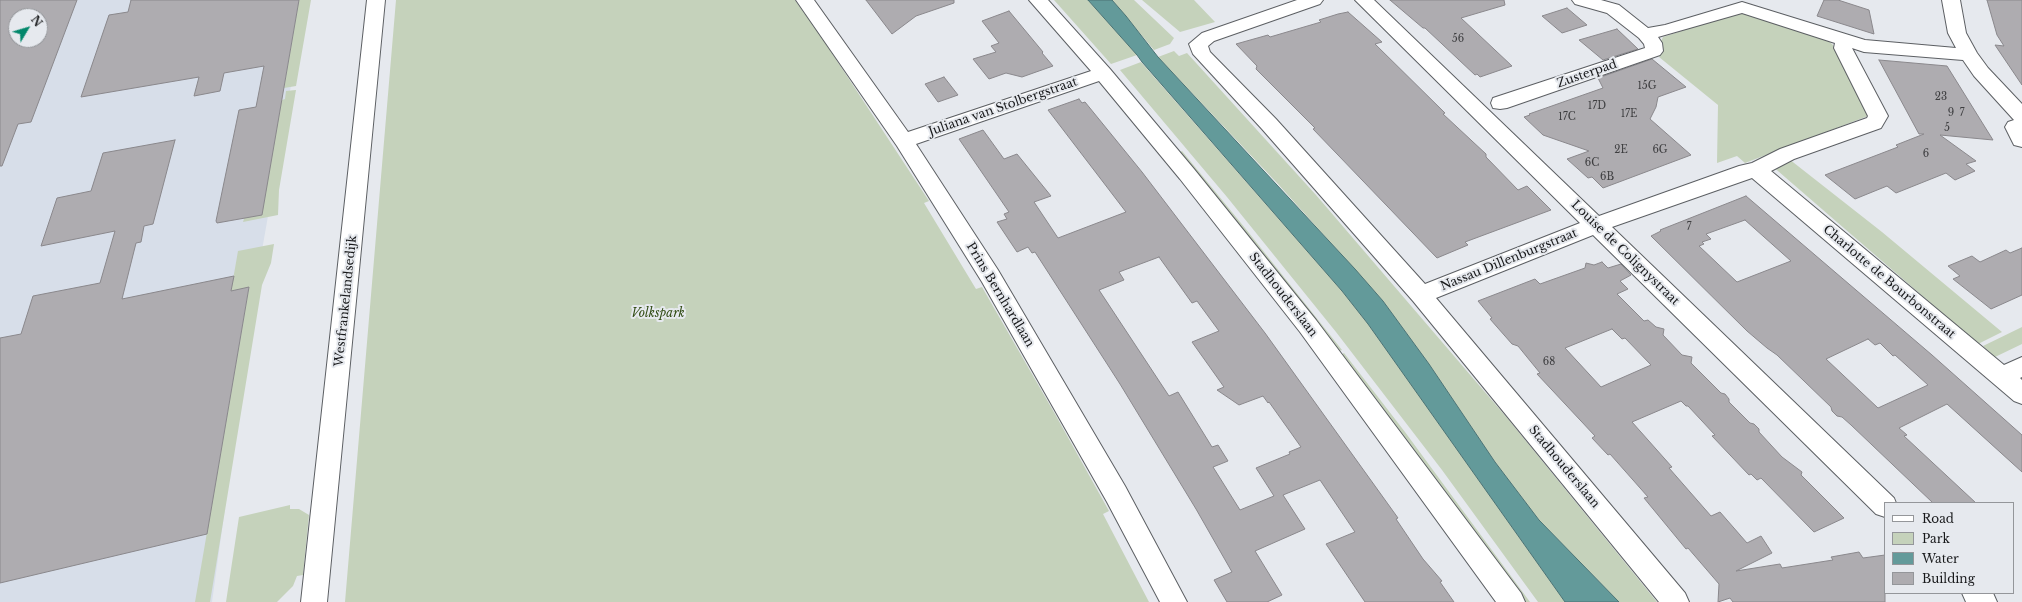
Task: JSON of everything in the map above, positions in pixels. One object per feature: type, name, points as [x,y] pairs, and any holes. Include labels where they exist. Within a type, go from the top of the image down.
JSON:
[{"type":"street","name":"Westfrankelandsedijk","points":[[314,602],[376,0]]},
{"type":"street","name":"Prins Bernhardlaan","points":[[806,0],[904,141],[1021,327],[1116,494],[1174,602]]},
{"type":"street","name":"Stadhouderslaan","points":[[1038,0],[1187,174],[1308,326],[1512,602]]},
{"type":"street","name":"Stadhouderslaan","points":[[1314,0],[1208,37],[1198,44],[1202,54],[1269,124],[1421,295],[1676,602]]},
{"type":"street","name":"Louise de Colignystraat","points":[[1364,0],[1884,505]]},
{"type":"street","points":[[1582,0],[1613,9],[1645,34],[1667,30],[1741,3],[1845,41],[1864,46],[1969,55]]},
{"type":"street","points":[[1950,0],[1957,33],[1969,55],[1982,72],[2022,116]]},
{"type":"street","name":"Zusterpad","points":[[1500,103],[1654,51],[1653,43],[1645,34]]},
{"type":"street","name":"Nassau Dillenburgstraat","points":[[1421,295],[1596,225],[1746,171],[1756,170],[1787,154],[1874,123],[1878,116],[1843,48],[1845,41]]},
{"type":"street","name":"Juliana van Stolbergstraat","points":[[904,141],[1102,73]]},
{"type":"street","name":"Charlotte de Bourbonstraat","points":[[1756,170],[2022,394]]},
{"type":"street","points":[[2002,376],[2022,367]]},
{"type":"street","points":[[1976,594],[1984,602]]},
{"type":"shaded area","points":[[0,0],[306,0],[255,290],[212,602],[0,602]]},
{"type":"green space","points":[[299,0],[311,0],[296,86],[284,88]]},
{"type":"green space","name":"Volkspark","points":[[396,0],[795,0],[822,38],[929,201],[924,203],[976,289],[982,287],[1109,511],[1103,514],[1149,602],[345,602]]},
{"type":"green space","points":[[1054,0],[1088,0],[1137,55],[1111,64]]},
{"type":"green space","points":[[1112,0],[1134,0],[1174,38],[1170,44],[1154,50]]},
{"type":"green space","points":[[1142,0],[1194,0],[1215,22],[1180,32]]},
{"type":"green space","points":[[1739,12],[1745,12],[1828,40],[1833,45],[1868,108],[1868,116],[1745,163],[1737,156],[1717,163],[1718,105],[1659,57],[1662,53],[1660,43],[1663,37]]},
{"type":"green space","points":[[1174,51],[1179,56],[1187,53],[1316,195],[1508,419],[1657,602],[1619,602],[1539,520],[1495,462],[1429,364],[1383,301],[1278,184],[1158,57]]},
{"type":"green space","points":[[1141,62],[1342,291],[1368,324],[1565,602],[1538,602],[1442,470],[1336,332],[1227,197],[1120,70]]},
{"type":"green space","points":[[296,90],[279,190],[278,215],[243,222],[282,100],[285,99],[286,91]]},
{"type":"green space","points":[[1182,151],[1342,350],[1337,352],[1179,153]]},
{"type":"green space","points":[[1789,159],[1882,232],[2002,332],[1978,344],[1771,165]]},
{"type":"green space","points":[[274,244],[271,263],[262,285],[210,602],[195,602],[249,288],[231,291],[238,251]]},
{"type":"green space","points":[[2022,327],[2022,344],[1995,357],[1983,346]]},
{"type":"green space","points":[[1344,353],[1405,432],[1530,602],[1522,602],[1339,356]]},
{"type":"green space","points":[[290,505],[290,509],[299,509],[309,515],[303,575],[297,576],[293,586],[277,602],[226,602],[239,517]]},
{"type":"water","points":[[1088,0],[1112,0],[1158,57],[1355,269],[1383,301],[1429,364],[1495,462],[1539,520],[1619,602],[1565,602],[1368,324],[1342,291]]},
{"type":"building","points":[[0,0],[77,0],[31,122],[18,124],[2,166],[0,166]]},
{"type":"building","points":[[131,0],[299,0],[262,215],[217,223],[216,221],[239,110],[256,107],[264,66],[224,73],[220,91],[194,96],[199,77],[81,97],[109,15],[128,12]]},
{"type":"building","points":[[866,0],[954,0],[954,3],[916,16],[892,34]]},
{"type":"building","points":[[1390,0],[1504,0],[1505,5],[1461,18],[1512,66],[1480,77],[1477,74],[1475,75],[1425,28],[1423,28]]},
{"type":"building","points":[[1824,0],[1838,0],[1869,10],[1874,34],[1817,16]]},
{"type":"building","points":[[1987,0],[2022,0],[2022,85],[1995,45],[2004,46],[1997,35]]},
{"type":"building","points":[[1567,8],[1587,25],[1562,33],[1542,16]]},
{"type":"building","points":[[1009,11],[1053,66],[1022,77],[1006,73],[989,79],[973,59],[996,52],[991,46],[999,43],[982,21]]},
{"type":"building","points":[[1348,12],[1382,42],[1375,44],[1445,113],[1443,114],[1486,154],[1486,157],[1518,190],[1527,186],[1551,210],[1465,242],[1468,245],[1437,258],[1313,129],[1315,128],[1256,69],[1257,66],[1236,44],[1268,35],[1270,37],[1321,22],[1319,20]]},
{"type":"building","points":[[1617,29],[1638,49],[1603,60],[1579,40]]},
{"type":"building","points":[[1652,59],[1686,87],[1658,97],[1656,107],[1650,119],[1691,155],[1603,188],[1592,177],[1588,178],[1567,159],[1589,151],[1543,135],[1524,117],[1603,88],[1598,78]]},
{"type":"building","points":[[1879,60],[1947,66],[1993,140],[1940,135],[1976,161],[1966,164],[1975,171],[1955,180],[1946,173],[1896,193],[1887,186],[1855,199],[1825,175],[1898,147],[1896,145],[1924,134],[1919,134]]},
{"type":"building","points":[[944,77],[958,95],[938,102],[925,84]]},
{"type":"building","points":[[1079,99],[1082,103],[1085,102],[1142,172],[1265,333],[1398,518],[1396,519],[1423,559],[1442,581],[1440,582],[1454,602],[1365,602],[1326,544],[1355,532],[1320,480],[1283,495],[1305,529],[1255,551],[1282,595],[1267,602],[1227,602],[1214,580],[1232,572],[1196,509],[1120,384],[1035,252],[1032,253],[1028,247],[1017,252],[997,222],[1007,219],[1004,214],[1009,212],[959,139],[983,130],[1004,159],[1017,154],[1051,196],[1034,202],[1058,238],[1126,212],[1048,110]],"holes":[[[1159,257],[1192,303],[1197,301],[1219,331],[1192,342],[1224,387],[1217,390],[1239,405],[1263,396],[1268,403],[1269,402],[1301,447],[1289,452],[1290,454],[1256,468],[1274,496],[1240,510],[1213,467],[1228,461],[1218,445],[1212,447],[1178,392],[1169,396],[1099,290],[1124,280],[1119,272]]]},
{"type":"building","points":[[175,140],[153,224],[144,226],[141,242],[136,243],[122,299],[234,276],[231,291],[249,287],[207,534],[0,583],[0,338],[21,334],[33,296],[100,283],[115,231],[41,246],[57,198],[91,191],[103,153]]},
{"type":"building","points":[[1746,196],[1932,355],[2022,435],[2022,472],[1947,404],[1899,428],[1907,435],[1904,436],[1975,502],[1932,502],[1851,425],[1842,417],[1837,416],[1832,411],[1831,407],[1777,355],[1747,331],[1651,236],[1661,231],[1660,230]],"holes":[[[1745,220],[1791,261],[1737,282],[1699,246],[1704,244],[1702,242],[1711,239],[1706,234]],[[1868,339],[1875,345],[1880,343],[1893,356],[1895,355],[1928,385],[1878,408],[1826,359]]]},
{"type":"building","points":[[2022,248],[2022,295],[1991,309],[1953,279],[1960,276],[1948,266],[1972,256],[1980,262],[2006,250],[2010,253]]},
{"type":"building","points":[[1602,262],[1608,268],[1621,264],[1631,275],[1620,281],[1628,289],[1617,294],[1644,321],[1648,320],[1656,327],[1664,329],[1663,335],[1682,355],[1692,357],[1691,363],[1721,393],[1725,394],[1729,399],[1729,402],[1750,423],[1754,424],[1759,429],[1759,432],[1782,457],[1802,472],[1801,475],[1844,518],[1814,532],[1761,478],[1757,480],[1751,474],[1749,475],[1712,436],[1715,435],[1688,406],[1681,401],[1632,422],[1672,467],[1669,468],[1711,516],[1720,512],[1747,543],[1761,536],[1772,553],[1736,571],[1780,564],[1782,568],[1833,560],[1831,557],[1859,552],[1863,558],[1884,555],[1885,602],[1733,602],[1730,598],[1718,602],[1719,584],[1688,548],[1686,549],[1644,498],[1648,497],[1610,454],[1608,455],[1592,438],[1595,436],[1537,374],[1540,373],[1518,346],[1512,344],[1490,319],[1492,318],[1478,301],[1535,279],[1540,284],[1585,268],[1586,263],[1594,265]],"holes":[[[1612,329],[1622,339],[1625,338],[1651,365],[1601,387],[1565,348]]]}]
